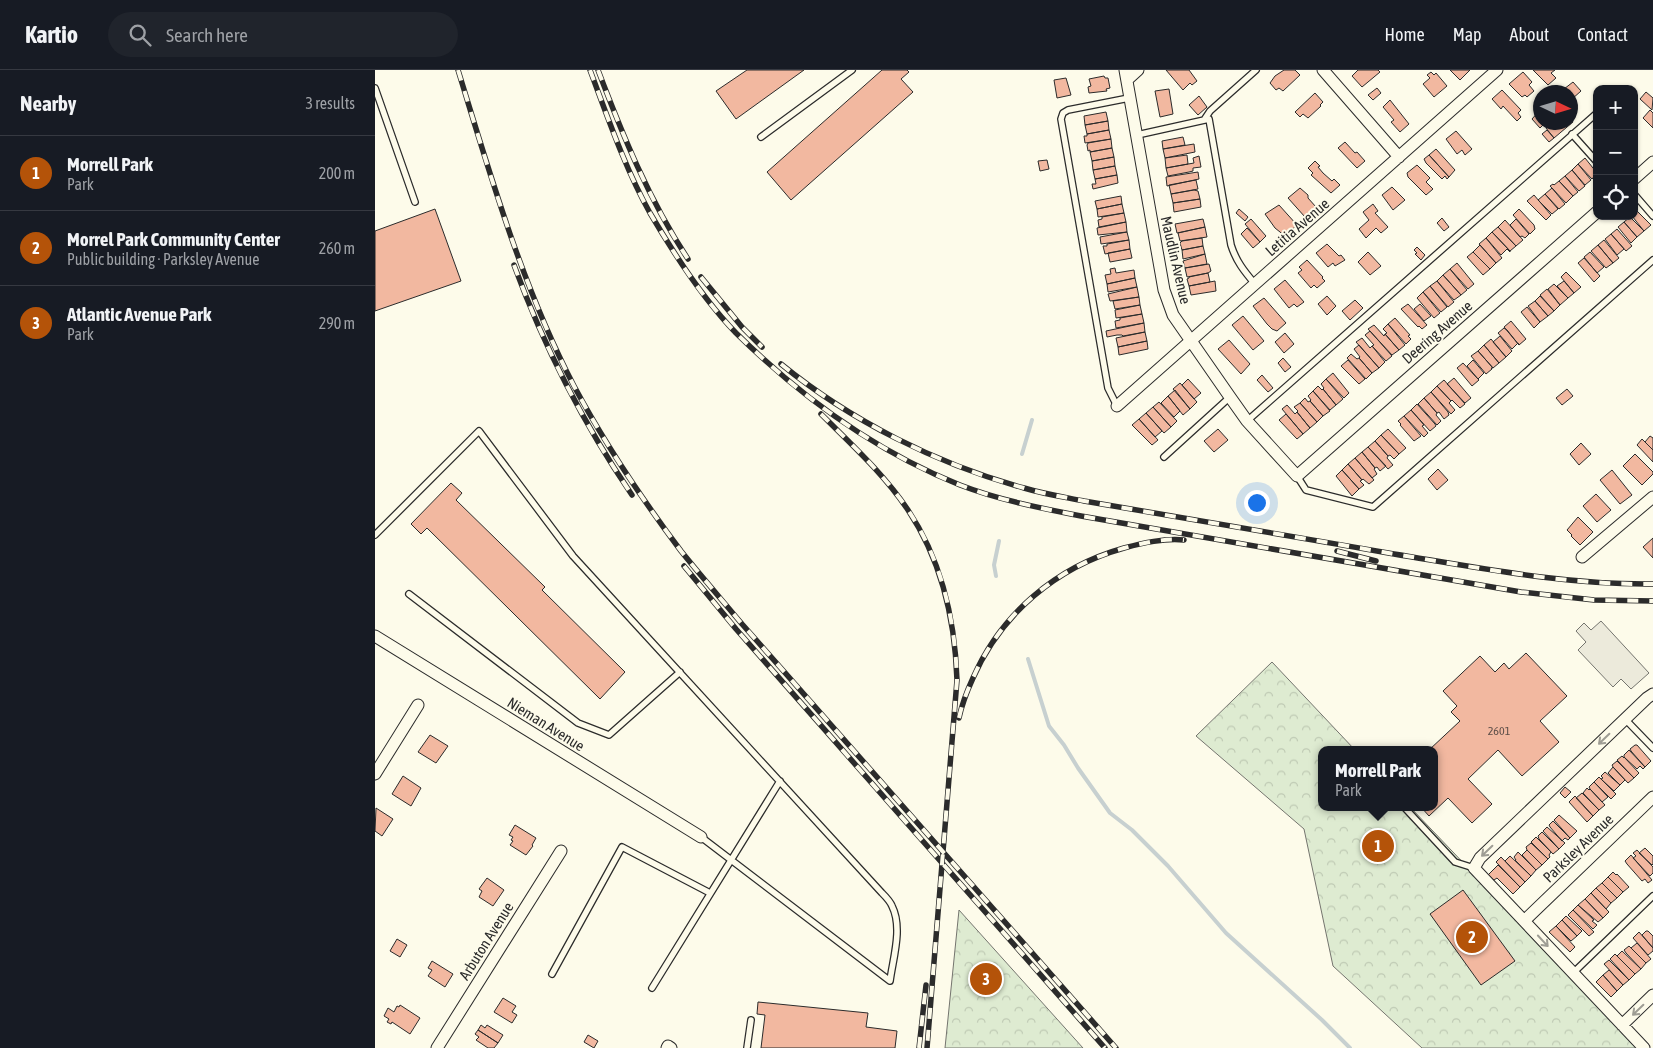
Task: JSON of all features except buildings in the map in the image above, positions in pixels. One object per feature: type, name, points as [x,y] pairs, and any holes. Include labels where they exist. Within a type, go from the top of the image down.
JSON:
[{"type":"street","points":[[1126,75],[1138,70]]},
{"type":"street","points":[[1323,70],[1399,156]]},
{"type":"street","name":"Letitia Avenue","points":[[1117,406],[1497,70]]},
{"type":"street","name":"Maudlin Avenue","points":[[1126,75],[1164,290],[1173,315],[1247,421],[1297,476]]},
{"type":"street","points":[[1638,175],[1653,162]]},
{"type":"street","name":"Deering Avenue","points":[[1297,476],[1593,216]]},
{"type":"street","points":[[1582,557],[1653,496]]},
{"type":"street","name":"Nieman Avenue","points":[[375,636],[701,837]]},
{"type":"street","points":[[1644,1048],[1474,868],[1480,858],[1653,694]]},
{"type":"street","points":[[375,774],[418,705]]},
{"type":"street","name":"Parksley Avenue","points":[[1524,921],[1653,798]]},
{"type":"street","name":"Arbuton Avenue","points":[[437,1048],[561,851]]},
{"type":"street","points":[[1622,1025],[1653,995]]},
{"type":"lane","points":[[761,137],[852,70]]},
{"type":"lane","points":[[1204,120],[1210,111],[1256,70]]},
{"type":"lane","points":[[375,88],[415,202]]},
{"type":"lane","points":[[1117,406],[1108,388],[1061,119],[1063,113],[1068,110],[1129,98]]},
{"type":"lane","points":[[1247,421],[1593,116]]},
{"type":"lane","points":[[1136,135],[1209,119],[1233,252],[1241,267],[1255,284]]},
{"type":"lane","points":[[1572,134],[1593,158]]},
{"type":"lane","points":[[1638,199],[1653,216]]},
{"type":"lane","points":[[1297,476],[1306,490],[1373,507],[1653,260]]},
{"type":"lane","points":[[1164,457],[1229,397]]},
{"type":"lane","points":[[375,535],[479,431],[573,556],[892,905],[896,916],[897,933],[890,981],[701,837]]},
{"type":"lane","points":[[409,594],[578,723],[609,735],[680,672]]},
{"type":"lane","points":[[1625,719],[1653,748]]},
{"type":"lane","points":[[652,988],[779,780]]},
{"type":"lane","points":[[1408,811],[1455,862],[1474,868]]},
{"type":"lane","points":[[552,974],[622,847],[710,893]]},
{"type":"lane","points":[[1573,973],[1653,896]]},
{"type":"lane","points":[[747,1048],[751,1020]]},
{"type":"green space","points":[[1272,662],[1351,746],[1318,746],[1318,811],[1414,811],[1640,1048],[1422,1048],[1333,966],[1304,829],[1196,736]]},
{"type":"green space","points":[[959,910],[1083,1048],[945,1048]]},
{"type":"shaded area","points":[[1601,621],[1649,673],[1631,689],[1621,679],[1613,687],[1578,650],[1586,642],[1576,631],[1584,623],[1591,630]]},
{"type":"waterway","points":[[1022,454],[1032,420]]},
{"type":"waterway","points":[[996,576],[994,565],[999,541]]},
{"type":"waterway","points":[[1028,659],[1049,726],[1110,813],[1132,830],[1168,866],[1226,933],[1350,1048]]},
{"type":"railway","points":[[458,70],[509,231],[555,348],[598,429],[638,491],[681,551],[742,624],[1116,1048]]},
{"type":"railway","points":[[590,70],[610,124],[641,196],[669,244],[712,306],[736,333],[786,379],[841,420],[898,456],[960,485],[990,495],[1035,507],[1081,516],[1521,592],[1594,600],[1653,601]]},
{"type":"railway","points":[[598,70],[617,119],[649,191],[688,259]]},
{"type":"railway","points":[[514,265],[538,325],[566,384],[597,440],[632,495]]},
{"type":"railway","points":[[701,277],[742,327],[762,347]]},
{"type":"railway","points":[[781,364],[836,404],[896,438],[959,467],[1031,490],[1084,501],[1491,570],[1588,582],[1653,584]]},
{"type":"railway","points":[[821,414],[889,484],[908,510],[930,549],[945,591],[950,613],[957,680],[927,1048]]},
{"type":"railway","points":[[959,718],[973,678],[985,655],[999,633],[1033,596],[1076,567],[1099,556],[1161,540],[1184,540]]},
{"type":"railway","points":[[1337,551],[1376,561]]},
{"type":"railway","points":[[684,566],[736,629],[1105,1048]]},
{"type":"railway","points":[[919,1048],[926,985]]},
{"type":"place","name":"Morrell Park","points":[[1378,846]]},
{"type":"place","name":"Morrel Park Community Center","points":[[1472,937]]},
{"type":"place","name":"Atlantic Avenue Park","points":[[986,979]]}]
